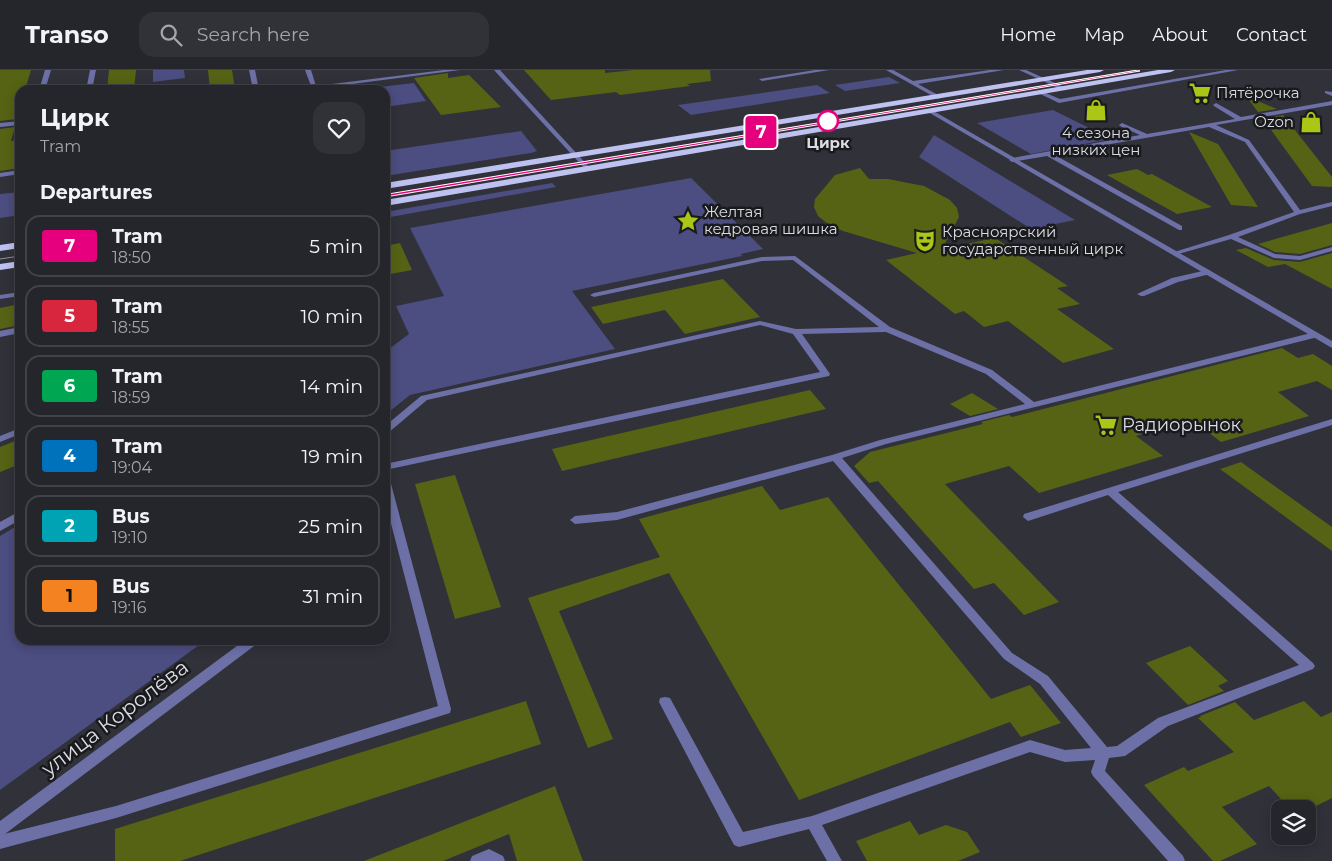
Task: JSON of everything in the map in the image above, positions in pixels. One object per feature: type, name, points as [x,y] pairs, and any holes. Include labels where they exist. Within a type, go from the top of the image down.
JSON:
[{"type":"highway","points":[[390,185],[1100,70]]},
{"type":"highway","points":[[390,202],[1171,70]]},
{"type":"highway","points":[[0,248],[15,246]]},
{"type":"highway","points":[[0,267],[15,265]]},
{"type":"street","points":[[44,85],[48,70]]},
{"type":"street","points":[[90,85],[93,70]]},
{"type":"street","points":[[252,70],[255,85]]},
{"type":"street","points":[[308,70],[313,85]]},
{"type":"street","points":[[338,85],[457,70]]},
{"type":"street","points":[[497,70],[588,169]]},
{"type":"street","points":[[762,79],[826,70]]},
{"type":"street","points":[[889,70],[938,97]]},
{"type":"street","points":[[912,83],[1001,70]]},
{"type":"street","points":[[1022,70],[1062,88]]},
{"type":"street","points":[[1039,92],[1059,101],[1235,70]]},
{"type":"street","points":[[1012,160],[1332,103]]},
{"type":"street","points":[[1216,105],[1241,120]]},
{"type":"street","points":[[930,111],[1330,342]]},
{"type":"street","points":[[0,125],[15,124]]},
{"type":"street","points":[[1122,125],[1146,136]]},
{"type":"street","points":[[1211,125],[1247,141],[1298,213]]},
{"type":"street","points":[[1048,154],[1179,228]]},
{"type":"street","points":[[0,175],[15,173]]},
{"type":"street","points":[[1175,254],[1232,237],[1298,213],[1332,204]]},
{"type":"street","points":[[1232,237],[1274,256],[1300,258],[1332,249]]},
{"type":"street","points":[[594,295],[762,259],[795,258],[887,329],[989,372],[1032,405]]},
{"type":"street","points":[[1141,294],[1175,280],[1207,272]]},
{"type":"street","points":[[0,297],[15,295]]},
{"type":"street","points":[[390,427],[424,398],[760,323],[796,332],[887,329]]},
{"type":"street","points":[[0,334],[15,331]]},
{"type":"street","points":[[390,466],[826,374],[796,332]]},
{"type":"street","points":[[575,520],[617,516],[835,457],[883,442],[1315,334]]},
{"type":"street","points":[[1028,517],[1332,422]]},
{"type":"street","points":[[0,439],[15,433]]},
{"type":"street","points":[[835,457],[1008,656],[1044,680],[1104,754]]},
{"type":"street","points":[[665,702],[739,840],[812,822],[1030,746],[1065,756],[1120,752],[1163,722],[1309,666],[1111,492]]},
{"type":"street","points":[[0,842],[116,812],[445,709],[390,499]]},
{"type":"street","points":[[0,527],[15,518]]},
{"type":"street","name":"улица Королёва","points":[[0,829],[247,645]]},
{"type":"street","points":[[1104,754],[1098,772],[1178,861]]},
{"type":"street","points":[[812,822],[835,861]]},
{"type":"street","points":[[477,861],[489,856],[498,861]]},
{"type":"shaded area","points":[[153,70],[184,70],[185,78],[153,82]]},
{"type":"shaded area","points":[[889,77],[900,83],[845,91],[835,85]]},
{"type":"shaded area","points":[[414,83],[426,101],[390,106],[390,86]]},
{"type":"shaded area","points":[[817,85],[830,93],[691,115],[678,105]]},
{"type":"shaded area","points":[[1053,110],[1111,139],[1031,154],[977,123]]},
{"type":"shaded area","points":[[521,131],[537,151],[390,175],[390,150]]},
{"type":"shaded area","points":[[934,135],[1075,220],[1031,229],[919,157]]},
{"type":"shaded area","points":[[691,178],[763,249],[741,254],[742,256],[572,291],[615,349],[410,395],[390,411],[390,348],[409,334],[396,306],[444,296],[410,228]]},
{"type":"shaded area","points":[[552,183],[556,187],[390,217],[390,211]]},
{"type":"shaded area","points":[[15,192],[15,216],[0,218],[0,194]]},
{"type":"shaded area","points":[[15,527],[15,645],[199,645],[0,790],[0,536]]},
{"type":"building","points":[[0,70],[31,70],[26,85],[15,85],[15,119],[0,121]]},
{"type":"building","points":[[109,70],[136,70],[134,85],[108,85]]},
{"type":"building","points":[[208,70],[232,70],[234,85],[210,85]]},
{"type":"building","points":[[524,70],[605,70],[605,73],[634,70],[710,70],[711,81],[687,84],[690,86],[620,95],[616,92],[551,100]]},
{"type":"building","points":[[448,73],[448,78],[469,75],[501,107],[441,115],[414,78]]},
{"type":"building","points":[[1246,96],[1277,109],[1258,112]]},
{"type":"building","points":[[1283,115],[1332,177],[1332,187],[1312,186],[1263,119]]},
{"type":"building","points":[[15,127],[11,141],[15,141],[15,169],[0,171],[0,129]]},
{"type":"building","points":[[1189,132],[1218,144],[1258,207],[1231,205]]},
{"type":"building","name":"Красноярский государственный цирк","points":[[860,168],[869,179],[888,179],[924,186],[950,200],[957,208],[959,217],[942,249],[995,238],[1068,286],[1057,288],[1080,304],[1057,309],[1114,349],[1063,363],[1008,321],[984,327],[964,311],[955,314],[886,260],[917,253],[843,231],[828,224],[818,216],[814,207],[815,199],[835,175]]},
{"type":"building","points":[[1137,169],[1148,175],[1152,174],[1212,207],[1177,214],[1107,175]]},
{"type":"building","points":[[1332,223],[1332,245],[1300,254],[1275,252],[1258,244]]},
{"type":"building","points":[[400,243],[412,270],[390,274],[390,245]]},
{"type":"building","points":[[1246,248],[1274,260],[1300,262],[1332,253],[1332,289],[1285,264],[1268,267],[1236,250]]},
{"type":"building","points":[[723,279],[760,317],[685,334],[665,310],[603,324],[591,307]]},
{"type":"building","points":[[15,305],[15,326],[0,329],[0,308]]},
{"type":"building","points":[[1282,348],[1298,358],[1313,354],[1332,366],[1332,390],[1317,381],[1278,392],[1309,416],[1221,442],[1191,419],[1136,436],[1163,456],[1039,493],[1009,466],[945,484],[1059,602],[1024,615],[994,583],[974,589],[878,481],[869,483],[854,466],[870,452],[983,424],[981,422],[1009,415],[1012,417]]},
{"type":"building","points":[[810,390],[826,409],[562,471],[552,449]]},
{"type":"building","points":[[972,393],[998,409],[970,416],[950,404]]},
{"type":"building","points":[[15,441],[15,466],[0,472],[0,447]]},
{"type":"building","points":[[1241,462],[1332,527],[1332,551],[1220,469]]},
{"type":"building","points":[[455,475],[501,607],[455,619],[415,484]]},
{"type":"building","points":[[762,486],[780,510],[828,497],[991,699],[1030,685],[1061,723],[1021,737],[1010,722],[799,800],[669,573],[559,611],[613,739],[588,748],[528,598],[660,557],[639,519]]},
{"type":"building","points":[[1190,646],[1228,681],[1218,686],[1224,691],[1188,705],[1146,663]]},
{"type":"building","points":[[526,701],[541,744],[180,861],[115,861],[115,829]]},
{"type":"building","points":[[1304,701],[1321,717],[1332,712],[1332,798],[1316,806],[1316,800],[1282,800],[1269,786],[1222,807],[1257,844],[1220,861],[1213,861],[1144,785],[1184,767],[1188,771],[1234,752],[1198,718],[1200,716],[1235,702],[1254,720]]},
{"type":"building","points":[[555,786],[583,861],[517,861],[509,834],[443,861],[364,861]]},
{"type":"building","points":[[910,821],[919,835],[946,825],[967,832],[980,852],[958,861],[867,861],[856,841]]},
{"type":"tram line","points":[[390,194],[1138,70]]},
{"type":"tram line","name":"7","points":[[390,194],[1138,70]]},
{"type":"tram line","points":[[0,259],[15,257]]},
{"type":"place","name":"Пятёрочка","points":[[1200,93]]},
{"type":"place","name":"4 сезона низких цен","points":[[1096,110]]},
{"type":"place","name":"Цирк","points":[[828,121]]},
{"type":"place","name":"Ozon","points":[[1311,122]]},
{"type":"place","name":"Желтая кедровая шишка","points":[[688,221]]},
{"type":"place","name":"Красноярский государственный цирк","points":[[925,241]]},
{"type":"place","name":"Радиорынок","points":[[1106,425]]}]
